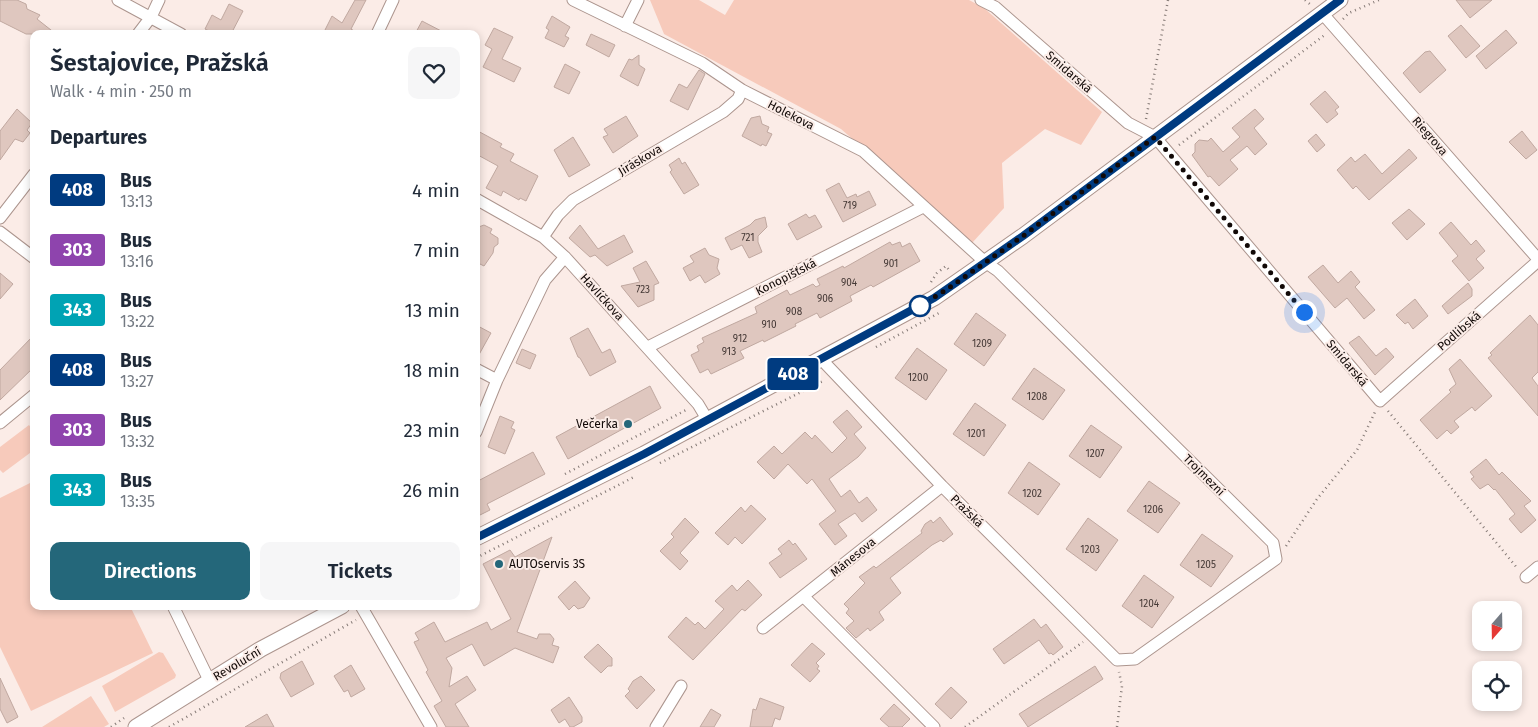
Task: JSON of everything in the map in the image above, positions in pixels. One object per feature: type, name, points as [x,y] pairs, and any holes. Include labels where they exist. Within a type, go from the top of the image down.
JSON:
[{"type":"street","points":[[118,0],[174,30]]},
{"type":"street","points":[[141,30],[151,17],[159,0]]},
{"type":"street","points":[[379,30],[393,0]]},
{"type":"street","name":"Holekova","points":[[573,0],[702,63],[742,90],[863,151],[985,262]]},
{"type":"street","points":[[625,26],[638,0]]},
{"type":"street","name":"Smidarská","points":[[981,0],[995,7],[1128,123],[1149,134],[1166,149],[1380,401]]},
{"type":"street","points":[[480,536],[644,454],[934,298],[985,262],[1149,134],[1340,0]]},
{"type":"street","name":"Riegrova","points":[[1322,13],[1538,260]]},
{"type":"street","name":"Jiráskova","points":[[544,236],[558,215],[573,200],[727,109],[738,99],[742,90]]},
{"type":"street","points":[[0,218],[30,179]]},
{"type":"street","name":"Havlíčkova","points":[[480,201],[544,236],[648,347],[698,404],[707,419]]},
{"type":"street","name":"Konopišťská","points":[[648,347],[923,207]]},
{"type":"street","points":[[0,232],[30,255]]},
{"type":"street","points":[[480,422],[497,380],[545,280],[565,257]]},
{"type":"street","name":"Podlibská","points":[[1380,401],[1538,260]]},
{"type":"street","name":"Trojmezní","points":[[985,262],[998,271],[1273,543],[1276,559]]},
{"type":"street","name":"Pražská","points":[[822,359],[942,486],[1117,660]]},
{"type":"street","points":[[480,371],[497,380]]},
{"type":"street","points":[[0,423],[30,398]]},
{"type":"street","name":"Mánesova","points":[[763,628],[942,486]]},
{"type":"street","points":[[1117,660],[1135,659],[1276,559]]},
{"type":"street","points":[[1526,578],[1538,567]]},
{"type":"street","points":[[804,597],[934,727]]},
{"type":"street","points":[[175,610],[210,680]]},
{"type":"street","name":"Revoluční","points":[[136,727],[210,680],[335,610]]},
{"type":"street","points":[[360,612],[431,727]]},
{"type":"street","points":[[656,727],[681,686]]},
{"type":"path","points":[[1149,134],[1168,0]]},
{"type":"path","points":[[1166,149],[1179,145],[1322,38],[1349,13],[1379,0]]},
{"type":"path","points":[[1276,559],[1317,500],[1357,450],[1380,401],[1526,578]]},
{"type":"path","points":[[565,474],[689,408]]},
{"type":"path","points":[[169,727],[360,612]]},
{"type":"path","points":[[965,727],[1093,636]]},
{"type":"path","points":[[1117,660],[1122,686],[1117,727]]},
{"type":"shaded area","points":[[650,0],[699,0],[725,15],[734,0],[969,0],[984,8],[1102,112],[1081,145],[1045,129],[1002,163],[1004,208],[972,243],[841,129],[664,34]]},
{"type":"shaded area","points":[[29,425],[30,453],[3,473],[0,470],[0,447]]},
{"type":"shaded area","points":[[30,483],[30,610],[132,610],[153,653],[31,711],[0,647],[0,498]]},
{"type":"shaded area","points":[[159,652],[163,653],[176,675],[175,678],[115,712],[102,686]]},
{"type":"shaded area","points":[[91,696],[109,724],[104,727],[42,727]]},
{"type":"building","points":[[0,0],[17,0],[26,4],[27,9],[40,15],[37,19],[51,30],[30,30],[30,34],[26,34],[0,21]]},
{"type":"building","points":[[355,0],[366,0],[351,29],[353,30],[325,30],[332,16],[342,23]]},
{"type":"building","points":[[1456,0],[1492,0],[1470,18]]},
{"type":"building","points":[[229,4],[243,11],[233,30],[205,29],[212,15],[221,20]]},
{"type":"building","points":[[552,16],[570,27],[565,36],[569,38],[564,47],[545,38],[549,30],[546,28]]},
{"type":"building","points":[[422,21],[439,30],[417,30]]},
{"type":"building","points":[[1461,25],[1480,46],[1466,58],[1448,36]]},
{"type":"building","points":[[494,28],[513,37],[502,59],[521,68],[514,82],[483,67],[492,49],[485,45]]},
{"type":"building","points":[[1506,30],[1517,43],[1486,69],[1476,56]]},
{"type":"building","points":[[591,34],[615,45],[609,57],[586,45]]},
{"type":"building","points":[[1430,51],[1446,70],[1420,93],[1403,73],[1425,52]]},
{"type":"building","points":[[639,55],[639,65],[645,69],[638,86],[620,76],[629,59],[632,60]]},
{"type":"building","points":[[565,64],[580,72],[569,94],[554,87]]},
{"type":"building","points":[[699,70],[705,74],[688,110],[670,101],[679,84],[687,88]]},
{"type":"building","points":[[1325,91],[1339,107],[1335,110],[1338,114],[1327,123],[1310,104]]},
{"type":"building","points":[[17,109],[30,121],[27,130],[30,133],[23,142],[15,139],[0,160],[0,131]]},
{"type":"building","points":[[1255,109],[1264,119],[1254,128],[1267,144],[1255,155],[1247,146],[1230,160],[1238,169],[1219,186],[1210,176],[1208,177],[1192,155],[1195,152],[1195,144],[1199,140],[1208,141],[1211,138],[1223,152],[1240,137],[1232,128]]},
{"type":"building","points":[[626,116],[638,136],[613,153],[603,137],[608,135],[604,129]]},
{"type":"building","points":[[760,116],[762,124],[769,127],[767,132],[772,134],[766,146],[762,144],[761,146],[742,136],[751,118]]},
{"type":"building","points":[[1522,131],[1537,150],[1526,159],[1509,142]]},
{"type":"building","points":[[480,132],[502,144],[500,147],[514,154],[510,161],[538,176],[526,201],[520,198],[519,200],[503,191],[501,196],[486,188],[498,166],[480,156]]},
{"type":"building","points":[[1316,134],[1325,145],[1317,152],[1308,141]]},
{"type":"building","points":[[573,137],[590,165],[569,177],[554,150]]},
{"type":"building","points":[[1409,149],[1417,158],[1369,200],[1356,186],[1353,189],[1337,170],[1351,157],[1355,162],[1365,154],[1382,174]]},
{"type":"building","points":[[679,158],[682,164],[685,162],[699,185],[684,194],[670,172],[672,170],[669,165]]},
{"type":"building","points":[[839,183],[847,198],[856,194],[857,197],[869,191],[876,205],[843,222],[826,190]]},
{"type":"building","points":[[1409,209],[1425,224],[1407,240],[1392,223]]},
{"type":"building","points":[[806,214],[809,218],[815,215],[822,227],[797,240],[788,224]]},
{"type":"building","points":[[765,217],[767,227],[758,236],[762,252],[749,258],[742,245],[731,250],[725,238],[750,225],[755,220]]},
{"type":"building","points":[[1451,222],[1471,245],[1476,240],[1485,251],[1476,259],[1484,268],[1469,281],[1452,261],[1458,256],[1439,233]]},
{"type":"building","points":[[484,225],[492,229],[490,233],[498,238],[498,244],[494,247],[493,253],[484,266],[480,264],[480,226]]},
{"type":"building","points":[[580,225],[598,249],[624,235],[633,252],[607,266],[595,255],[590,257],[569,238]]},
{"type":"building","points":[[890,242],[892,245],[900,242],[902,247],[910,243],[920,261],[873,287],[871,285],[850,296],[852,301],[820,318],[817,313],[764,342],[763,340],[740,351],[744,358],[711,374],[708,369],[700,373],[691,355],[699,351],[697,346],[704,342],[702,338],[757,313],[755,307],[787,290],[790,295],[813,284],[816,287],[820,285],[817,279],[843,266],[844,268]]},
{"type":"building","points":[[705,248],[709,255],[719,259],[717,268],[720,274],[705,283],[700,275],[690,281],[683,268],[694,262],[690,256]]},
{"type":"building","points":[[646,261],[659,283],[654,285],[654,300],[638,307],[621,286],[640,282],[633,268]]},
{"type":"building","points":[[1323,265],[1338,283],[1351,271],[1360,282],[1355,287],[1375,310],[1364,319],[1347,298],[1335,308],[1308,277]]},
{"type":"building","points":[[0,273],[13,284],[0,299]]},
{"type":"building","points":[[1468,283],[1472,289],[1472,296],[1448,314],[1442,306]]},
{"type":"building","points":[[1415,299],[1428,316],[1413,329],[1408,322],[1405,324],[1396,315]]},
{"type":"building","points":[[976,313],[1006,335],[984,366],[954,344]]},
{"type":"building","points":[[1530,315],[1538,325],[1538,372],[1532,378],[1538,386],[1538,416],[1488,358],[1492,355],[1490,353]]},
{"type":"building","points":[[480,327],[491,333],[480,353]]},
{"type":"building","points":[[588,328],[602,353],[610,349],[616,362],[590,376],[578,357],[570,338]]},
{"type":"building","points":[[1359,336],[1376,356],[1386,348],[1394,357],[1375,375],[1349,343]]},
{"type":"building","points":[[30,339],[30,371],[0,400],[0,370]]},
{"type":"building","points":[[917,348],[947,370],[926,400],[895,378]]},
{"type":"building","points":[[522,349],[536,355],[530,369],[516,363]]},
{"type":"building","points":[[1460,359],[1492,396],[1475,411],[1472,407],[1454,421],[1459,427],[1451,434],[1447,430],[1437,439],[1420,420],[1451,392],[1449,390],[1456,384],[1449,369]]},
{"type":"building","points":[[1034,368],[1065,390],[1043,420],[1012,399]]},
{"type":"building","points":[[650,386],[661,408],[568,459],[556,437]]},
{"type":"building","points":[[975,403],[1006,425],[984,456],[953,434]]},
{"type":"building","points":[[847,410],[862,427],[854,434],[866,448],[858,457],[829,479],[841,497],[850,490],[859,503],[867,497],[877,510],[862,522],[855,513],[838,524],[847,536],[835,545],[819,524],[836,511],[812,479],[807,484],[788,464],[774,479],[757,462],[774,446],[782,454],[805,432],[812,439],[815,435],[832,453],[847,438],[833,422]]},
{"type":"building","points":[[500,416],[514,422],[511,428],[515,430],[505,454],[488,447]]},
{"type":"building","points":[[1091,425],[1122,447],[1100,478],[1069,456]]},
{"type":"building","points":[[533,452],[545,474],[487,504],[490,510],[480,515],[480,480]]},
{"type":"building","points":[[1486,459],[1499,475],[1502,472],[1531,501],[1524,506],[1536,520],[1521,533],[1509,519],[1515,514],[1495,489],[1488,484],[1480,489],[1471,479],[1474,477],[1470,472]]},
{"type":"building","points":[[1029,462],[1060,484],[1038,515],[1008,493]]},
{"type":"building","points":[[1149,481],[1180,503],[1158,533],[1127,511]]},
{"type":"building","points":[[751,505],[766,519],[742,544],[735,537],[728,545],[715,533],[741,507],[745,512]]},
{"type":"building","points":[[940,517],[953,534],[943,542],[941,540],[932,545],[890,578],[901,593],[879,612],[884,620],[870,631],[868,628],[856,638],[846,628],[854,621],[846,613],[849,609],[844,604],[865,583],[859,577],[874,566],[876,568],[922,533],[921,531],[925,524],[931,520],[933,523]]},
{"type":"building","points":[[685,518],[699,532],[680,553],[688,561],[680,570],[660,551],[674,537],[671,534]]},
{"type":"building","points":[[1088,518],[1118,540],[1096,571],[1066,549]]},
{"type":"building","points":[[1202,534],[1233,556],[1211,587],[1180,565]]},
{"type":"building","points":[[552,537],[517,632],[537,639],[539,634],[550,634],[554,639],[552,645],[559,647],[553,663],[515,648],[484,666],[472,644],[446,658],[452,668],[449,687],[467,676],[476,690],[455,704],[469,727],[446,727],[434,706],[442,701],[426,672],[428,670],[414,642],[419,640],[415,633],[434,622],[445,642],[487,622],[491,630],[511,619],[483,564],[510,550],[515,557]]},
{"type":"building","points":[[789,540],[793,545],[795,543],[807,559],[780,578],[769,563],[782,554],[778,549]]},
{"type":"building","points":[[1144,575],[1174,597],[1152,628],[1122,606]]},
{"type":"building","points":[[748,580],[762,595],[745,611],[742,609],[693,660],[668,637],[686,617],[695,625],[698,622],[705,629],[724,609],[715,601],[732,585],[737,591]]},
{"type":"building","points":[[575,581],[590,598],[584,607],[578,609],[574,605],[569,610],[558,597]]},
{"type":"building","points":[[1034,619],[1041,628],[1046,624],[1063,647],[1053,655],[1049,654],[1039,640],[1004,664],[993,649]]},
{"type":"building","points":[[812,643],[825,654],[816,663],[819,666],[817,669],[820,671],[810,682],[791,665]]},
{"type":"building","points":[[598,644],[612,658],[612,666],[608,666],[601,673],[584,657]]},
{"type":"building","points":[[302,661],[314,684],[291,697],[280,678],[281,673]]},
{"type":"building","points":[[351,665],[365,689],[351,697],[348,690],[344,692],[334,676]]},
{"type":"building","points":[[1095,666],[1103,679],[1028,727],[1019,714]]},
{"type":"building","points":[[641,676],[655,690],[637,709],[625,696],[630,691],[628,689],[633,681]]},
{"type":"building","points":[[0,678],[18,717],[7,723],[0,709]]},
{"type":"building","points":[[951,687],[967,702],[951,719],[935,704]]},
{"type":"building","points":[[569,697],[582,717],[582,722],[573,727],[570,727],[565,719],[559,723],[551,710]]},
{"type":"building","points":[[760,698],[784,707],[780,720],[775,718],[772,727],[750,727],[753,709],[756,710]]},
{"type":"building","points":[[894,704],[910,719],[902,727],[889,727],[880,719]]},
{"type":"building","points":[[711,709],[721,715],[714,727],[700,727]]},
{"type":"building","points":[[267,714],[274,727],[245,727]]},
{"type":"bus line","name":"408","points":[[480,536],[644,454],[934,298],[1023,236],[1340,0]]},
{"type":"place","name":"Večerka","points":[[628,424]]},
{"type":"place","name":"AUTOservis 3S","points":[[499,564]]},
{"type":"route","points":[[920,306],[1023,236],[1155,137],[1304,312]]}]
